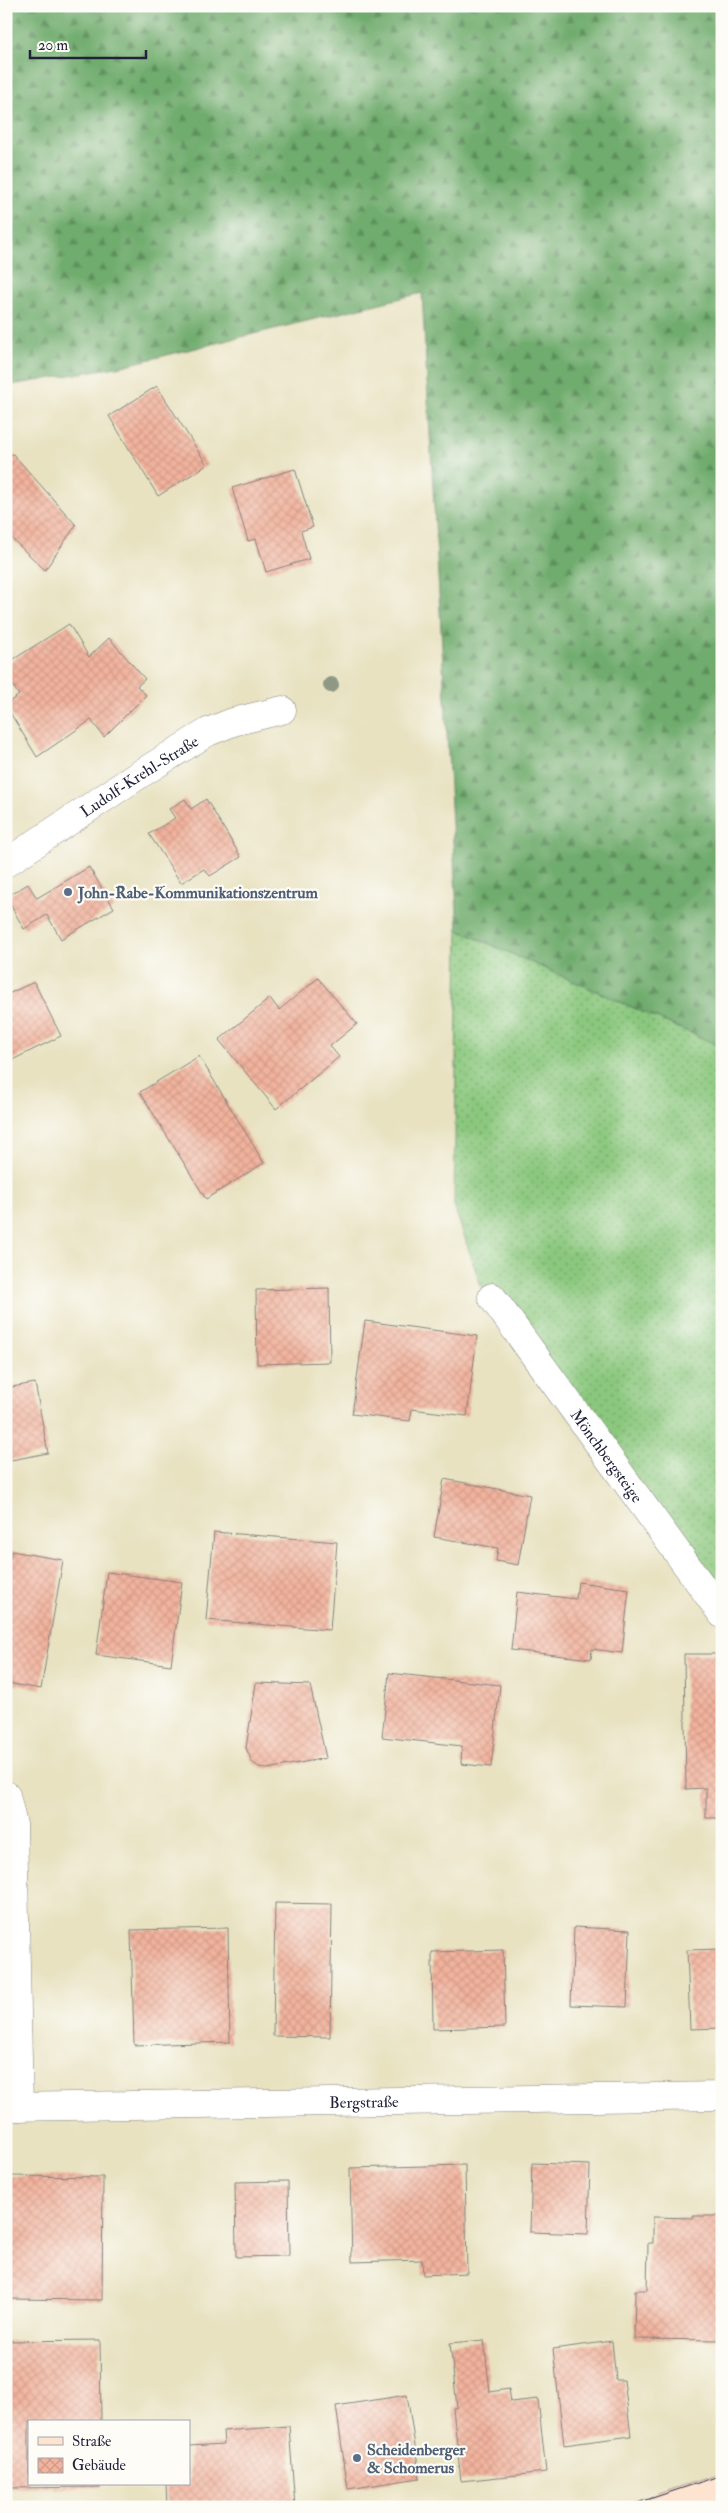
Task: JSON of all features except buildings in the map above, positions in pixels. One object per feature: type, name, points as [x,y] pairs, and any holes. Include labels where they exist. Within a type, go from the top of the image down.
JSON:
[{"type":"main road","points":[[663,2507],[722,2488]]},
{"type":"street","name":"Ludolf-Krehl-Straße","points":[[6,862],[208,732],[233,722],[282,710]]},
{"type":"street","name":"Mönchbergsteige","points":[[492,1297],[722,1614]]},
{"type":"street","points":[[6,1795],[13,1825],[13,2107]]},
{"type":"street","name":"Bergstraße","points":[[13,2107],[263,2101],[722,2096]]},
{"type":"green space","points":[[6,6],[722,6],[722,1047],[458,930],[422,293],[122,366],[6,386]]},
{"type":"green space","points":[[458,930],[722,1047],[722,1587],[697,1552],[540,1383],[490,1313],[454,1206]]},
{"type":"tram line","points":[[625,2507],[722,2475]]},
{"type":"tram line","points":[[694,2507],[722,2499]]},
{"type":"place","name":"John-Rabe-Kommunikationszentrum","points":[[68,892]]},
{"type":"place","name":"Scheidenberger & Schomerus","points":[[357,2458]]}]
